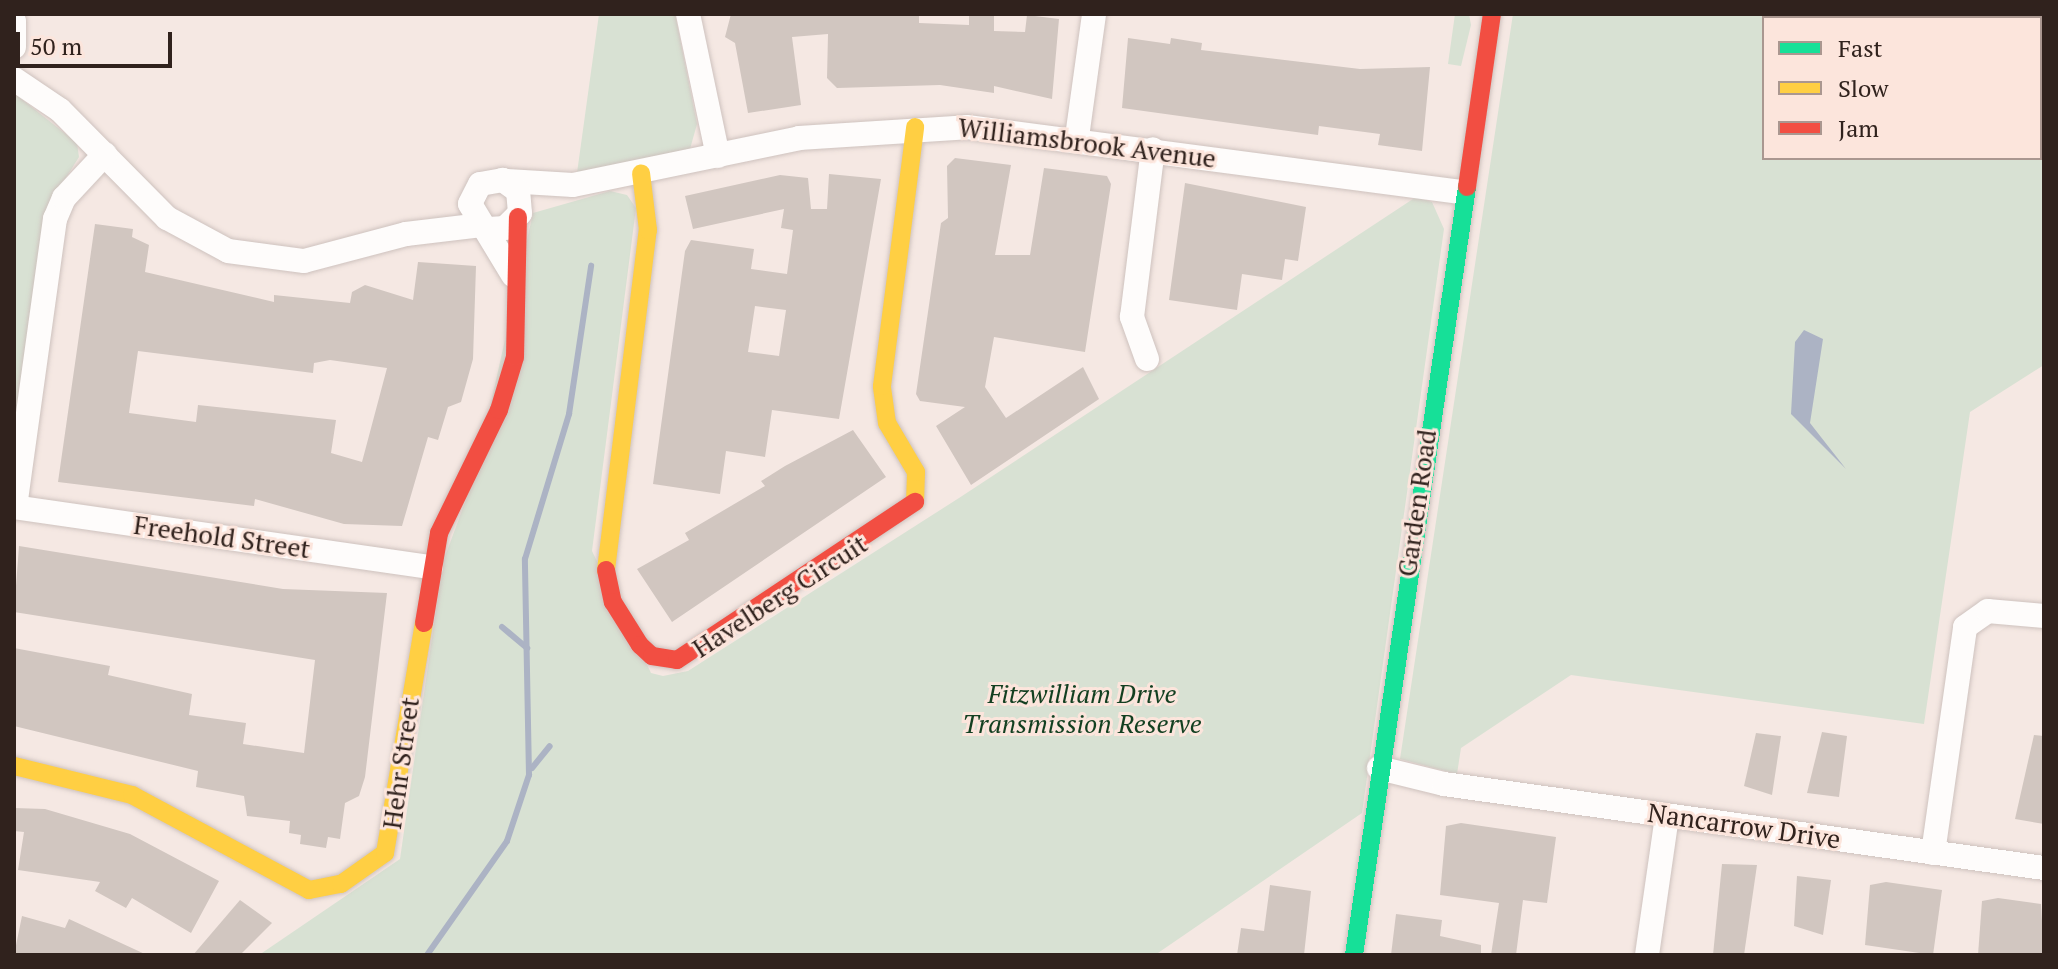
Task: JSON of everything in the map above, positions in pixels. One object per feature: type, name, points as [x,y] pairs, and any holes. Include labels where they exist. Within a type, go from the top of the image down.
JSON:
[{"type":"street","points":[[688,14],[718,156]]},
{"type":"street","points":[[1077,137],[1094,14]]},
{"type":"street","name":"Garden Road","points":[[1476,14],[1483,52]]},
{"type":"street","name":"Garden Road","points":[[1354,955],[1461,192],[1492,14]]},
{"type":"street","points":[[14,17],[14,47]]},
{"type":"street","points":[[14,79],[60,110],[167,218],[238,253],[304,261],[406,234],[485,227],[519,215],[521,198],[507,181],[487,180],[472,195],[406,234]]},
{"type":"street","name":"Williamsbrook Avenue","points":[[507,181],[573,185],[799,138],[915,127],[1077,137],[1461,192]]},
{"type":"street","name":"Havelberg Circuit","points":[[641,173],[646,244],[603,557],[613,602],[640,645],[652,656],[677,660],[917,500],[916,472],[887,423],[882,386],[915,127]]},
{"type":"street","points":[[1126,372],[1154,354],[1132,317],[1153,149]]},
{"type":"street","points":[[15,507],[55,219],[64,198],[105,154]]},
{"type":"street","name":"Williamsbrook Avenue","points":[[519,215],[573,185]]},
{"type":"street","points":[[472,195],[485,227],[516,282]]},
{"type":"street","name":"Hehr Street","points":[[14,766],[132,795],[309,890],[341,884],[389,844],[431,567],[450,502],[508,385],[519,215]]},
{"type":"street","name":"Freehold Street","points":[[15,507],[431,567]]},
{"type":"street","points":[[1933,853],[1965,627],[1988,611],[2044,616]]},
{"type":"street","name":"Nancarrow Drive","points":[[1378,775],[2044,868]]},
{"type":"street","points":[[1647,955],[1667,816]]},
{"type":"green space","points":[[599,14],[675,14],[697,124],[690,149],[577,173]]},
{"type":"green space","points":[[1455,14],[1469,14],[1471,25],[1461,66],[1448,64]]},
{"type":"green space","points":[[1513,14],[2044,14],[2044,365],[1970,412],[1924,724],[1571,675],[1461,748],[1457,774],[1400,759]]},
{"type":"green space","points":[[14,93],[77,143],[79,157],[47,208],[14,430]]},
{"type":"green space","name":"Fitzwilliam Drive Transmission Reserve","points":[[610,191],[627,195],[636,208],[592,551],[651,673],[663,676],[688,671],[959,498],[1416,197],[1432,202],[1444,229],[1362,813],[1155,955],[259,955],[400,859],[443,562],[475,475],[533,213]]},
{"type":"water","points":[[1804,330],[1823,339],[1810,423],[1846,469],[1791,414],[1795,342]]},
{"type":"building","points":[[731,14],[919,14],[919,23],[969,25],[969,14],[994,14],[994,31],[1025,32],[1027,15],[1059,19],[1052,99],[994,86],[994,93],[940,85],[837,88],[827,78],[828,34],[792,37],[801,105],[748,113],[735,43],[725,37]]},
{"type":"building","points":[[1128,38],[1170,44],[1171,38],[1202,43],[1201,50],[1360,69],[1430,67],[1422,151],[1378,145],[1380,134],[1319,126],[1318,135],[1122,108]]},
{"type":"building","points":[[955,158],[1011,165],[995,255],[1030,255],[1044,168],[1107,176],[1111,184],[1085,352],[994,337],[985,387],[1006,418],[1083,367],[1099,399],[971,485],[936,426],[965,407],[920,401],[916,394],[941,223],[948,218],[947,166]]},
{"type":"building","points":[[829,174],[881,179],[839,419],[772,410],[765,457],[726,451],[720,494],[653,484],[685,251],[691,240],[754,249],[751,269],[787,274],[793,230],[781,228],[784,209],[693,229],[685,196],[780,175],[808,178],[811,209],[827,209]],"holes":[[[755,306],[786,310],[779,356],[748,352]]]},
{"type":"building","points":[[1185,183],[1306,207],[1298,261],[1285,259],[1282,280],[1242,274],[1237,310],[1169,300]]},
{"type":"building","points":[[95,224],[133,229],[132,237],[149,245],[145,272],[274,302],[274,295],[350,303],[352,292],[365,285],[413,300],[418,262],[476,266],[473,359],[461,402],[448,407],[438,440],[428,437],[402,526],[344,524],[255,499],[254,506],[58,482]],"holes":[[[138,351],[313,373],[314,363],[330,360],[387,368],[362,462],[331,453],[336,420],[198,405],[196,422],[129,413]]]},
{"type":"building","points":[[853,430],[886,477],[672,622],[637,569],[689,540],[685,533],[765,486],[761,481]]},
{"type":"building","points":[[19,546],[283,589],[387,593],[365,777],[359,796],[345,803],[340,839],[328,837],[326,848],[300,844],[301,835],[289,833],[290,821],[247,816],[244,796],[196,787],[198,771],[14,726],[14,648],[110,666],[108,675],[192,694],[189,715],[246,723],[243,744],[304,753],[315,660],[14,612]]},
{"type":"building","points":[[1822,732],[1847,736],[1839,797],[1807,793]]},
{"type":"building","points":[[1756,733],[1781,736],[1772,795],[1744,786]]},
{"type":"building","points":[[2034,735],[2044,736],[2044,824],[2015,819]]},
{"type":"building","points":[[14,808],[45,809],[130,834],[219,881],[191,933],[132,898],[126,908],[95,891],[100,882],[18,870],[24,832],[14,831]]},
{"type":"building","points":[[1461,823],[1556,837],[1547,903],[1523,900],[1516,955],[1491,955],[1499,903],[1440,895],[1446,826]]},
{"type":"building","points":[[1722,864],[1757,865],[1744,955],[1713,955]]},
{"type":"building","points":[[1797,876],[1831,880],[1823,935],[1794,926]]},
{"type":"building","points":[[1886,882],[1942,890],[1933,955],[1865,945],[1870,885]]},
{"type":"building","points":[[1270,885],[1311,891],[1304,955],[1237,955],[1241,928],[1264,931]]},
{"type":"building","points":[[1998,898],[2041,904],[2044,955],[1978,955],[1982,901]]},
{"type":"building","points":[[240,900],[272,923],[240,955],[193,955]]},
{"type":"building","points":[[1396,914],[1442,920],[1440,936],[1481,945],[1481,955],[1391,955]]},
{"type":"building","points":[[22,916],[65,928],[69,919],[147,955],[14,955]]},
{"type":"waterway","points":[[427,955],[507,841],[529,775],[525,559],[569,414],[591,266]]},
{"type":"waterway","points":[[502,627],[527,648]]},
{"type":"waterway","points":[[532,768],[550,746]]},
{"type":"traffic: fast","points":[[1354,955],[1467,187]]},
{"type":"traffic: slow","points":[[915,127],[882,386],[887,423],[916,472],[915,502]]},
{"type":"traffic: slow","points":[[606,570],[648,230],[641,173]]},
{"type":"traffic: slow","points":[[14,766],[132,795],[309,890],[341,884],[385,853],[424,623]]},
{"type":"traffic: jam","points":[[1467,187],[1492,14]]},
{"type":"traffic: jam","points":[[424,623],[439,533],[499,410],[515,357],[518,217]]},
{"type":"traffic: jam","points":[[606,570],[613,602],[640,645],[652,656],[677,660],[915,502]]}]
